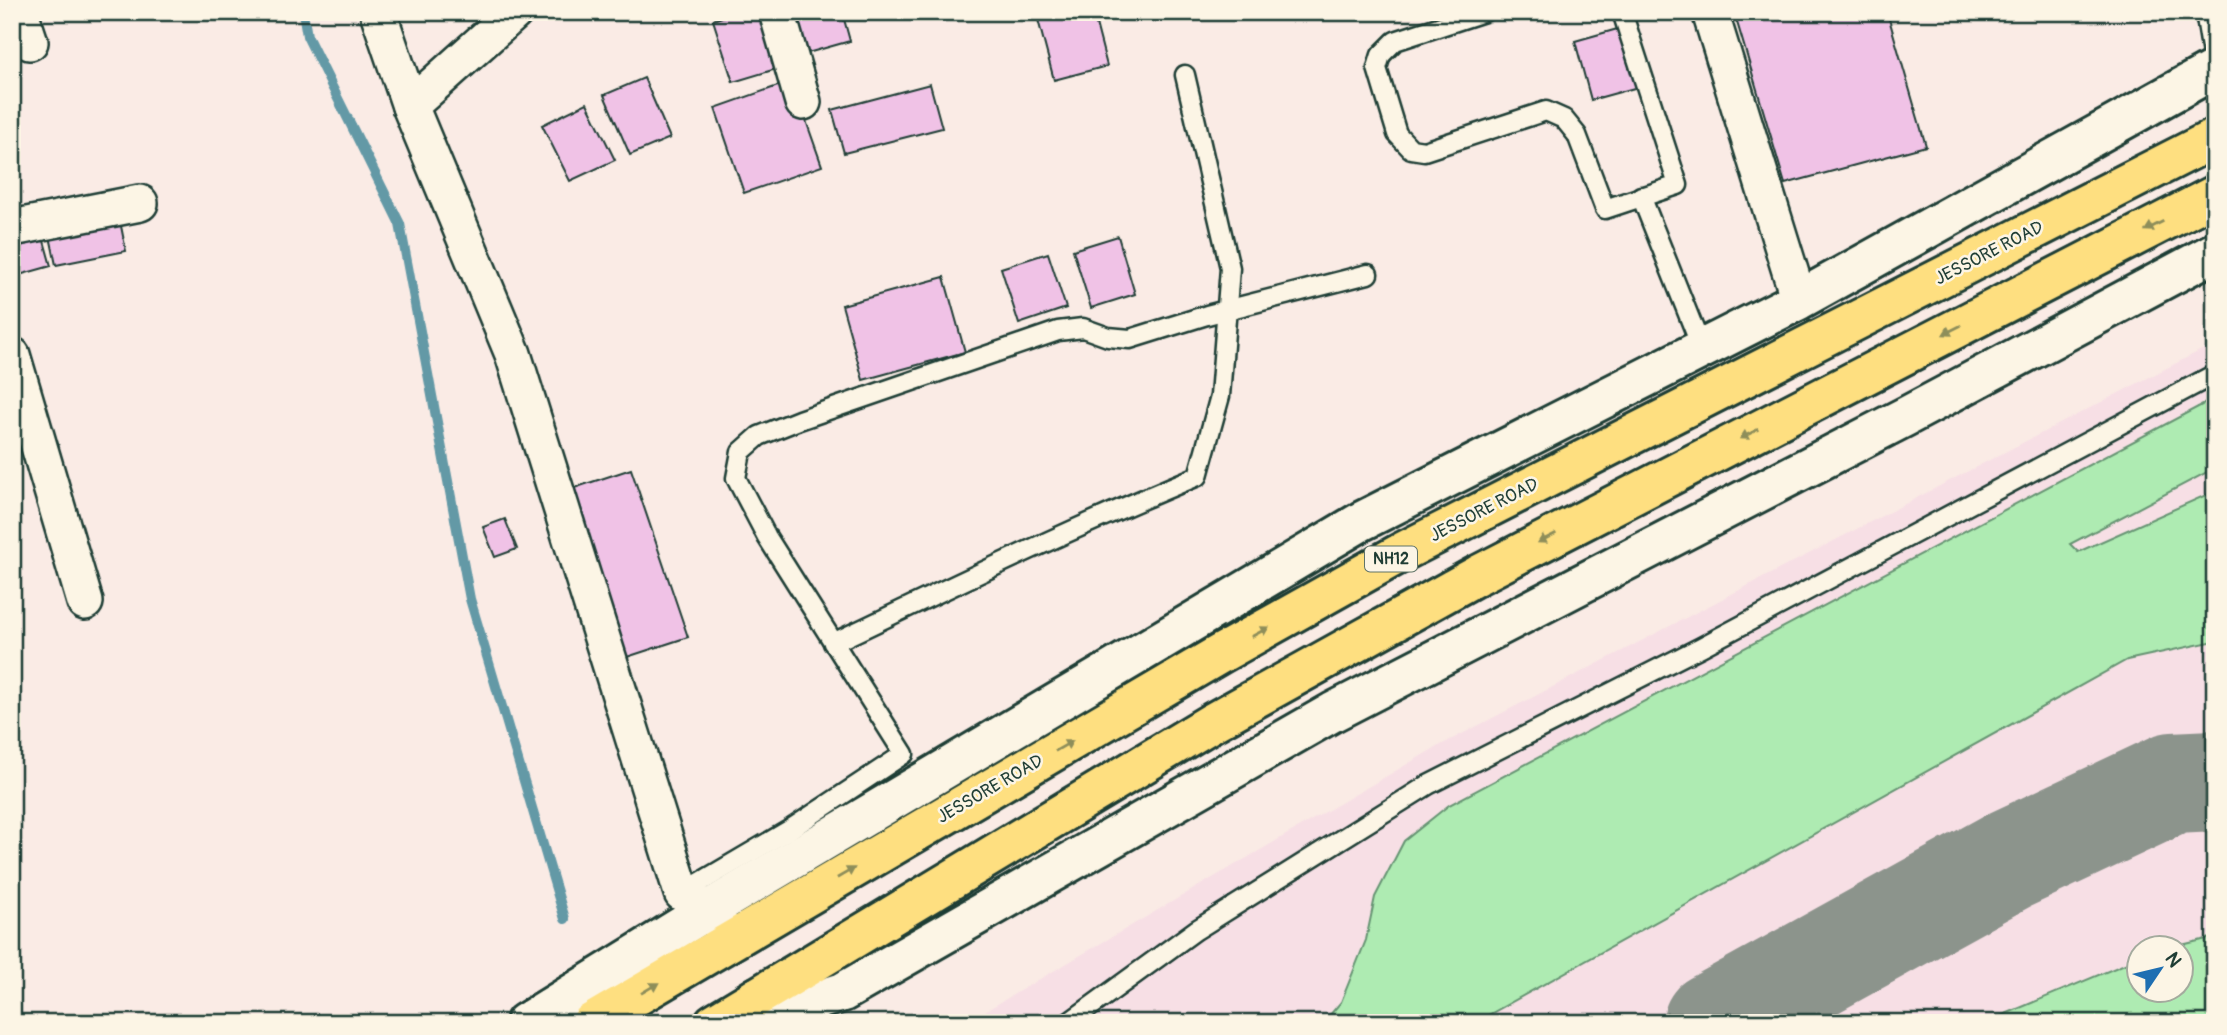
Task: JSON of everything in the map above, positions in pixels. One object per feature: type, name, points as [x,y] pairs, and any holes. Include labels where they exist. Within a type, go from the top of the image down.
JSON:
[{"type":"highway","name":"JESSORE ROAD","points":[[591,1023],[707,914],[1220,654],[1404,551],[2215,138]]},
{"type":"highway","points":[[714,1023],[1213,722],[1478,575],[2215,195]]},
{"type":"street","points":[[378,12],[410,106],[513,354],[707,914]]},
{"type":"street","points":[[410,106],[515,12]]},
{"type":"street","points":[[777,12],[803,102]]},
{"type":"street","points":[[1710,12],[1799,300]]},
{"type":"street","points":[[525,1023],[1363,521],[1799,300],[2214,70]]},
{"type":"street","points":[[12,228],[140,204]]},
{"type":"street","points":[[757,997],[799,1006],[843,992],[1333,712],[1893,423],[2215,252]]},
{"type":"street","points":[[12,355],[85,602]]},
{"type":"lane","points":[[1484,12],[1395,41],[1381,55],[1377,68],[1397,134],[1411,149],[1424,151],[1546,111],[1564,119],[1577,135],[1605,209],[1678,185],[1622,12]]},
{"type":"lane","points":[[2205,12],[2214,70]]},
{"type":"lane","points":[[833,643],[994,565],[1198,476],[1220,396],[1230,268],[1185,75]]},
{"type":"lane","points":[[1641,196],[1702,349]]},
{"type":"lane","points":[[707,914],[789,830],[904,754],[768,537],[736,478],[741,452],[759,436],[799,420],[1058,331],[1083,328],[1108,337],[1130,339],[1227,310],[1368,274]]},
{"type":"lane","points":[[1068,1023],[1196,930],[1428,785],[1701,647],[2215,374]]},
{"type":"shaded area","points":[[2215,343],[2215,1023],[965,1023],[1433,749]]},
{"type":"green space","points":[[2215,398],[2215,468],[2070,544],[2078,552],[2215,491],[2215,641],[2127,660],[1474,1023],[1323,1023],[1341,1002],[1366,940],[1375,897],[1404,841],[1449,805]]},
{"type":"green space","points":[[2215,937],[2215,1023],[1984,1023],[2126,963],[2126,1004],[2196,1004],[2196,942]]},
{"type":"building","points":[[738,12],[769,12],[786,66],[733,82],[713,20]]},
{"type":"building","points":[[792,12],[842,12],[850,41],[804,54]]},
{"type":"building","points":[[1036,12],[1093,12],[1107,66],[1054,80]]},
{"type":"building","points":[[1734,12],[1887,12],[1926,146],[1785,184]]},
{"type":"building","points":[[1621,28],[1638,87],[1591,100],[1575,41]]},
{"type":"building","points":[[644,78],[670,138],[630,155],[604,95]]},
{"type":"building","points":[[792,81],[822,166],[744,193],[715,108]]},
{"type":"building","points":[[930,84],[942,128],[844,153],[832,110]]},
{"type":"building","points":[[587,103],[615,160],[570,181],[542,125]]},
{"type":"building","points":[[120,221],[126,251],[56,265],[50,236]]},
{"type":"building","points":[[41,230],[51,266],[12,277],[12,238]]},
{"type":"building","points":[[1118,236],[1135,294],[1091,308],[1073,250]]},
{"type":"building","points":[[1048,253],[1066,308],[1019,324],[1001,268]]},
{"type":"building","points":[[944,277],[965,352],[863,380],[842,305]]},
{"type":"building","points":[[631,469],[688,637],[624,658],[568,490]]},
{"type":"building","points":[[505,519],[517,549],[495,557],[483,527]]},
{"type":"waterway","points":[[303,12],[307,36],[400,224],[470,599],[565,919]]},
{"type":"taxiway","points":[[1714,1023],[2007,861],[2173,783],[2215,781]]}]
